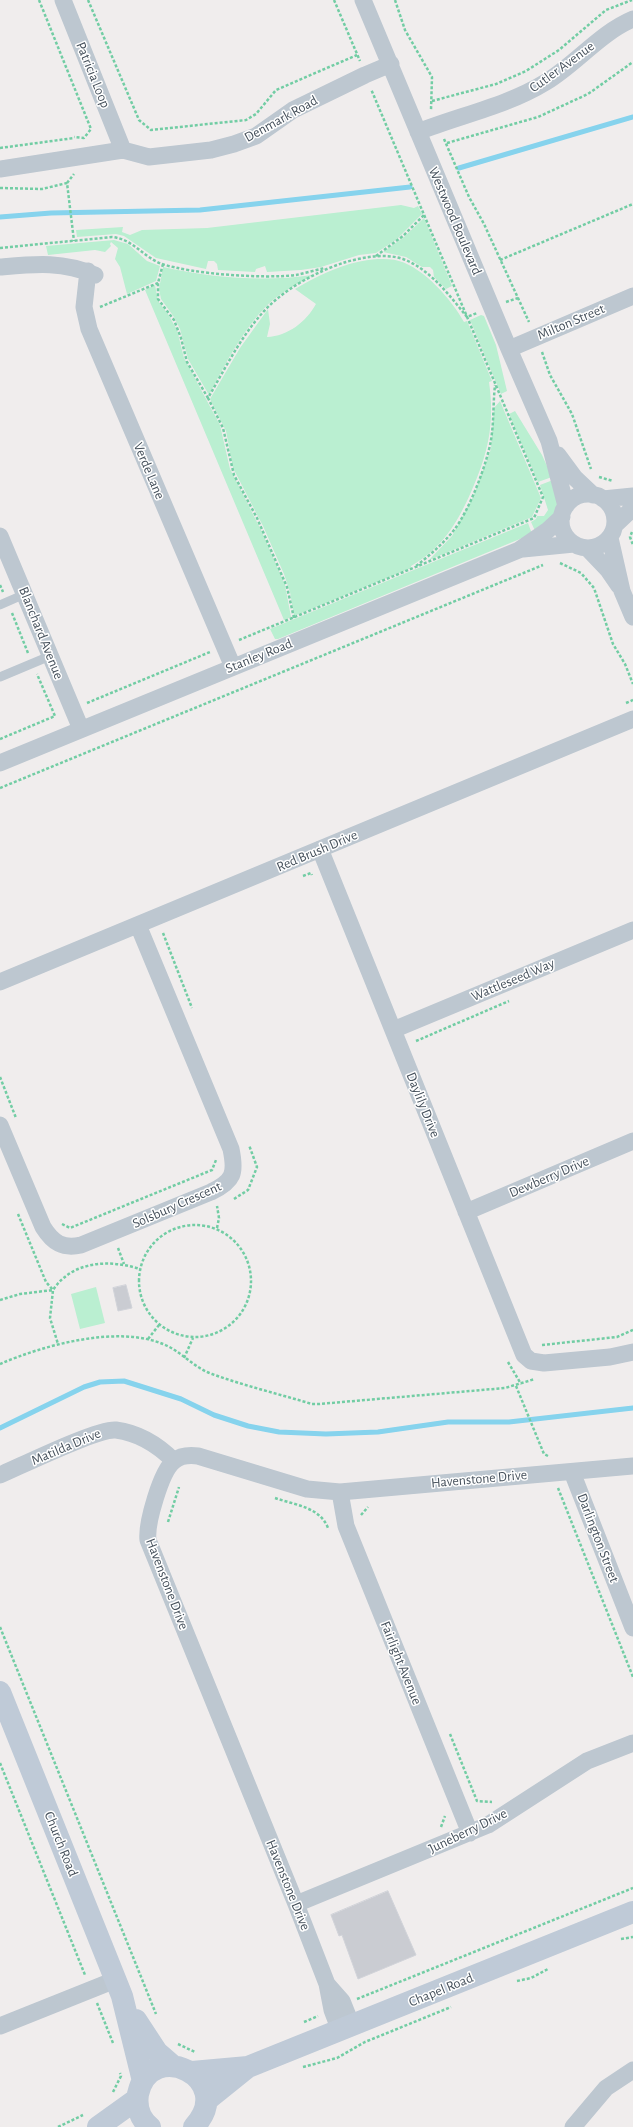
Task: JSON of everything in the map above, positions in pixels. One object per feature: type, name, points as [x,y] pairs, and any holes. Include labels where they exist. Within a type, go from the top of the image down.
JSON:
[{"type":"main road","name":"Church Road","points":[[0,1692],[119,1988],[146,2037],[157,2052],[173,2055]]},
{"type":"main road","name":"Chapel Road","points":[[207,2100],[248,2067],[633,1912]]},
{"type":"main road","name":"Church Road","points":[[119,1988],[140,2090],[138,2110],[145,2126]]},
{"type":"main road","points":[[92,2120],[140,2090],[150,2073],[161,2067],[173,2055],[182,2067],[196,2063],[200,2080],[205,2089],[207,2100],[205,2110],[194,2127]]},
{"type":"main road","name":"Chapel Road","points":[[196,2063],[248,2067]]},
{"type":"street","name":"Patricia Loop","points":[[63,0],[123,150]]},
{"type":"street","name":"Westwood Boulevard","points":[[363,0],[549,441],[568,471],[598,497]]},
{"type":"street","name":"Cutler Avenue","points":[[418,132],[438,124],[508,102],[547,82],[605,36],[623,23],[633,19]]},
{"type":"street","name":"Denmark Road","points":[[0,169],[123,150],[149,158],[211,150],[234,144],[256,136],[293,110],[391,64]]},
{"type":"street","name":"Verde Lane","points":[[0,267],[34,264],[59,264],[92,273],[84,307],[88,329],[233,667]]},
{"type":"street","name":"Milton Street","points":[[509,349],[536,336],[633,296]]},
{"type":"street","name":"Westwood Boulevard","points":[[549,441],[564,512]]},
{"type":"street","points":[[633,496],[578,497],[564,512],[564,533],[608,570],[622,591],[633,616]]},
{"type":"street","points":[[598,497],[613,511],[612,532],[622,591]]},
{"type":"street","points":[[580,546],[603,544],[633,508]]},
{"type":"street","name":"Stanley Road","points":[[0,763],[519,550],[548,530],[564,512]]},
{"type":"street","name":"Blanchard Avenue","points":[[0,536],[81,730]]},
{"type":"street","name":"Stanley Road","points":[[519,550],[580,546]]},
{"type":"street","name":"Red Brush Drive","points":[[0,982],[633,719]]},
{"type":"street","name":"Daylily Drive","points":[[320,850],[521,1350],[532,1352]]},
{"type":"street","name":"Solsbury Crescent","points":[[0,1125],[43,1227],[53,1240],[66,1247],[81,1245],[197,1198],[220,1188],[230,1179],[234,1170],[231,1149],[138,925]]},
{"type":"street","name":"Wattleseed Way","points":[[393,1030],[633,930]]},
{"type":"street","name":"Dewberry Drive","points":[[466,1212],[633,1142]]},
{"type":"street","points":[[532,1352],[536,1363],[544,1363],[610,1357],[633,1352]]},
{"type":"street","name":"Matilda Drive","points":[[0,1475],[108,1430],[129,1433],[146,1439],[174,1461]]},
{"type":"street","name":"Havenstone Drive","points":[[346,2028],[332,2010],[327,1984],[296,1904],[148,1540],[149,1523],[166,1473],[174,1461],[182,1457],[198,1456],[307,1489],[340,1492],[633,1466]]},
{"type":"street","name":"Darlington Street","points":[[572,1472],[633,1628]]},
{"type":"street","name":"Fairlight Avenue","points":[[340,1492],[346,1526],[470,1833]]},
{"type":"street","name":"Juneberry Drive","points":[[296,1904],[470,1833],[505,1815],[587,1761],[633,1743]]},
{"type":"street","points":[[0,2026],[91,1990],[119,1988]]},
{"type":"street","points":[[573,2127],[606,2088],[633,2070]]},
{"type":"lane","points":[[0,605],[25,594]]},
{"type":"lane","points":[[0,677],[50,656]]},
{"type":"path","points":[[0,148],[84,138],[91,128],[39,0]]},
{"type":"path","points":[[88,0],[139,120],[151,130],[246,120],[256,114],[276,90],[358,55]]},
{"type":"path","points":[[72,710],[534,518],[543,497],[334,0]]},
{"type":"path","points":[[395,0],[405,30],[432,77],[431,112],[447,143],[469,197],[484,224],[522,311],[536,336],[550,374],[572,414],[587,462],[592,471]]},
{"type":"path","points":[[432,101],[496,84],[526,71],[559,50],[606,10],[632,0]]},
{"type":"path","points":[[447,143],[538,117],[588,94],[633,62]]},
{"type":"path","points":[[74,138],[77,157]]},
{"type":"path","points":[[0,188],[42,189],[67,183],[74,241]]},
{"type":"path","points":[[500,260],[633,204]]},
{"type":"path","points":[[376,256],[403,236],[424,215]]},
{"type":"path","points":[[0,248],[112,237],[124,239],[132,243],[145,255],[163,264],[205,272],[272,275],[295,275],[328,268],[359,258],[376,256],[402,259],[421,269],[448,294],[467,317]]},
{"type":"path","points":[[163,264],[158,283],[158,299],[174,320],[181,338],[187,362],[223,428],[234,475],[257,518],[287,586],[294,618]]},
{"type":"path","points":[[208,398],[239,345],[270,304],[328,268]]},
{"type":"path","points":[[84,307],[94,309],[158,283]]},
{"type":"path","points":[[413,568],[432,553],[455,528],[478,481],[488,456],[491,439],[495,384]]},
{"type":"path","points":[[598,476],[618,481]]},
{"type":"path","points":[[633,530],[630,537],[633,545]]},
{"type":"path","points":[[0,788],[546,563]]},
{"type":"path","points":[[557,563],[572,567],[581,573],[594,588],[613,644],[625,664],[633,684]]},
{"type":"path","points":[[299,878],[311,873],[314,880]]},
{"type":"path","points":[[169,931],[162,934],[195,1014]]},
{"type":"path","points":[[0,1078],[18,1121]]},
{"type":"path","points":[[228,1201],[246,1193],[257,1167],[245,1138]]},
{"type":"path","points":[[60,1223],[70,1228],[204,1174],[212,1170],[216,1158]]},
{"type":"path","points":[[216,1228],[219,1218],[217,1206],[223,1204]]},
{"type":"path","points":[[17,1213],[46,1282],[52,1290]]},
{"type":"path","points":[[200,1224],[216,1228],[232,1237],[243,1250],[250,1267],[251,1278],[248,1301],[239,1316],[226,1328],[210,1336],[193,1338],[175,1334],[159,1325],[149,1314],[142,1300],[139,1285],[140,1270],[145,1254],[155,1240],[168,1231],[184,1225],[200,1224]]},
{"type":"path","points":[[58,1344],[50,1318],[52,1290],[64,1277],[84,1267],[94,1264],[124,1264],[140,1270]]},
{"type":"path","points":[[0,1300],[20,1294],[52,1290]]},
{"type":"path","points":[[148,1339],[159,1325]]},
{"type":"path","points":[[532,1352],[617,1337],[633,1330]]},
{"type":"path","points":[[0,1364],[58,1344],[87,1338],[108,1337],[148,1339],[164,1344],[211,1374],[312,1404],[516,1386],[539,1378]]},
{"type":"path","points":[[184,1358],[193,1338]]},
{"type":"path","points":[[505,1357],[513,1373],[521,1384]]},
{"type":"path","points":[[516,1386],[538,1440]]},
{"type":"path","points":[[167,1524],[180,1483]]},
{"type":"path","points":[[558,1491],[633,1677]]},
{"type":"path","points":[[272,1497],[315,1511],[324,1519],[330,1533]]},
{"type":"path","points":[[361,1518],[366,1507]]},
{"type":"path","points":[[0,1627],[158,2017]]},
{"type":"path","points":[[448,1729],[477,1801],[492,1802],[499,1798]]},
{"type":"path","points":[[0,1763],[114,2051]]},
{"type":"path","points":[[435,1829],[441,1827],[445,1814]]},
{"type":"path","points":[[353,2001],[633,1888]]},
{"type":"path","points":[[615,1941],[633,1937]]},
{"type":"path","points":[[514,1982],[531,1978],[549,1968]]},
{"type":"path","points":[[296,2069],[338,2058],[365,2042],[454,2006]]},
{"type":"path","points":[[173,2055],[177,2043],[196,2063]]},
{"type":"path","points":[[111,2096],[121,2076],[119,2071]]},
{"type":"path","points":[[58,2127],[92,2120]]},
{"type":"green space","points":[[401,205],[414,208],[418,206],[422,214],[397,239],[376,253],[359,255],[321,267],[301,270],[267,272],[265,266],[256,269],[255,272],[218,270],[217,264],[214,261],[208,261],[206,269],[156,258],[124,236],[116,234],[77,237],[76,230],[123,227],[122,232],[130,235],[142,230],[207,228]]},
{"type":"green space","points":[[424,218],[452,286],[446,289],[434,277],[433,270],[430,267],[422,267],[406,257],[383,252],[404,237]]},
{"type":"green space","points":[[114,240],[128,244],[147,261],[160,266],[156,281],[127,294],[120,267],[115,259],[118,248],[111,242],[111,246],[105,252],[95,250],[48,255],[46,246]]},
{"type":"green space","points":[[378,259],[392,259],[418,270],[445,295],[464,322],[467,321],[492,381],[489,382],[491,412],[489,438],[486,452],[477,478],[460,515],[447,535],[431,552],[411,566],[411,568],[294,616],[290,592],[284,574],[263,526],[233,468],[226,431],[210,399],[240,348],[268,309],[270,324],[267,337],[289,331],[307,317],[316,304],[295,289],[315,278],[345,265]]},
{"type":"green space","points":[[163,267],[200,274],[238,278],[276,278],[313,275],[282,293],[263,309],[237,344],[209,395],[188,359],[180,329],[174,317],[161,299],[159,289]]},
{"type":"green space","points":[[155,285],[158,301],[168,314],[177,330],[184,358],[220,425],[230,469],[261,530],[285,585],[291,617],[284,620],[145,290]]},
{"type":"green space","points":[[481,315],[484,316],[496,345],[507,391],[501,394],[470,320]]},
{"type":"green space","points":[[500,401],[541,498],[532,517],[429,560],[452,536],[473,497],[491,449],[494,408]]},
{"type":"green space","points":[[515,411],[542,455],[552,477],[538,482],[509,414]]},
{"type":"green space","points":[[553,480],[557,499],[556,510],[550,520],[536,533],[531,522],[536,519],[537,516],[544,516],[548,510],[540,485]]},
{"type":"green space","points":[[528,523],[532,534],[278,639],[275,639],[270,629]]},
{"type":"green space","points":[[96,1287],[105,1323],[80,1329],[71,1294]]},
{"type":"building","points":[[126,1285],[132,1308],[118,1311],[113,1288]]},
{"type":"building","points":[[388,1891],[416,1955],[358,1979],[342,1935],[339,1936],[331,1915]]},
{"type":"waterway","points":[[459,168],[633,117]]},
{"type":"waterway","points":[[0,217],[51,213],[200,210],[410,187]]},
{"type":"waterway","points":[[0,1428],[84,1387],[100,1382],[124,1381],[181,1399],[214,1415],[248,1426],[279,1432],[326,1434],[378,1432],[448,1422],[509,1422],[633,1408]]}]
